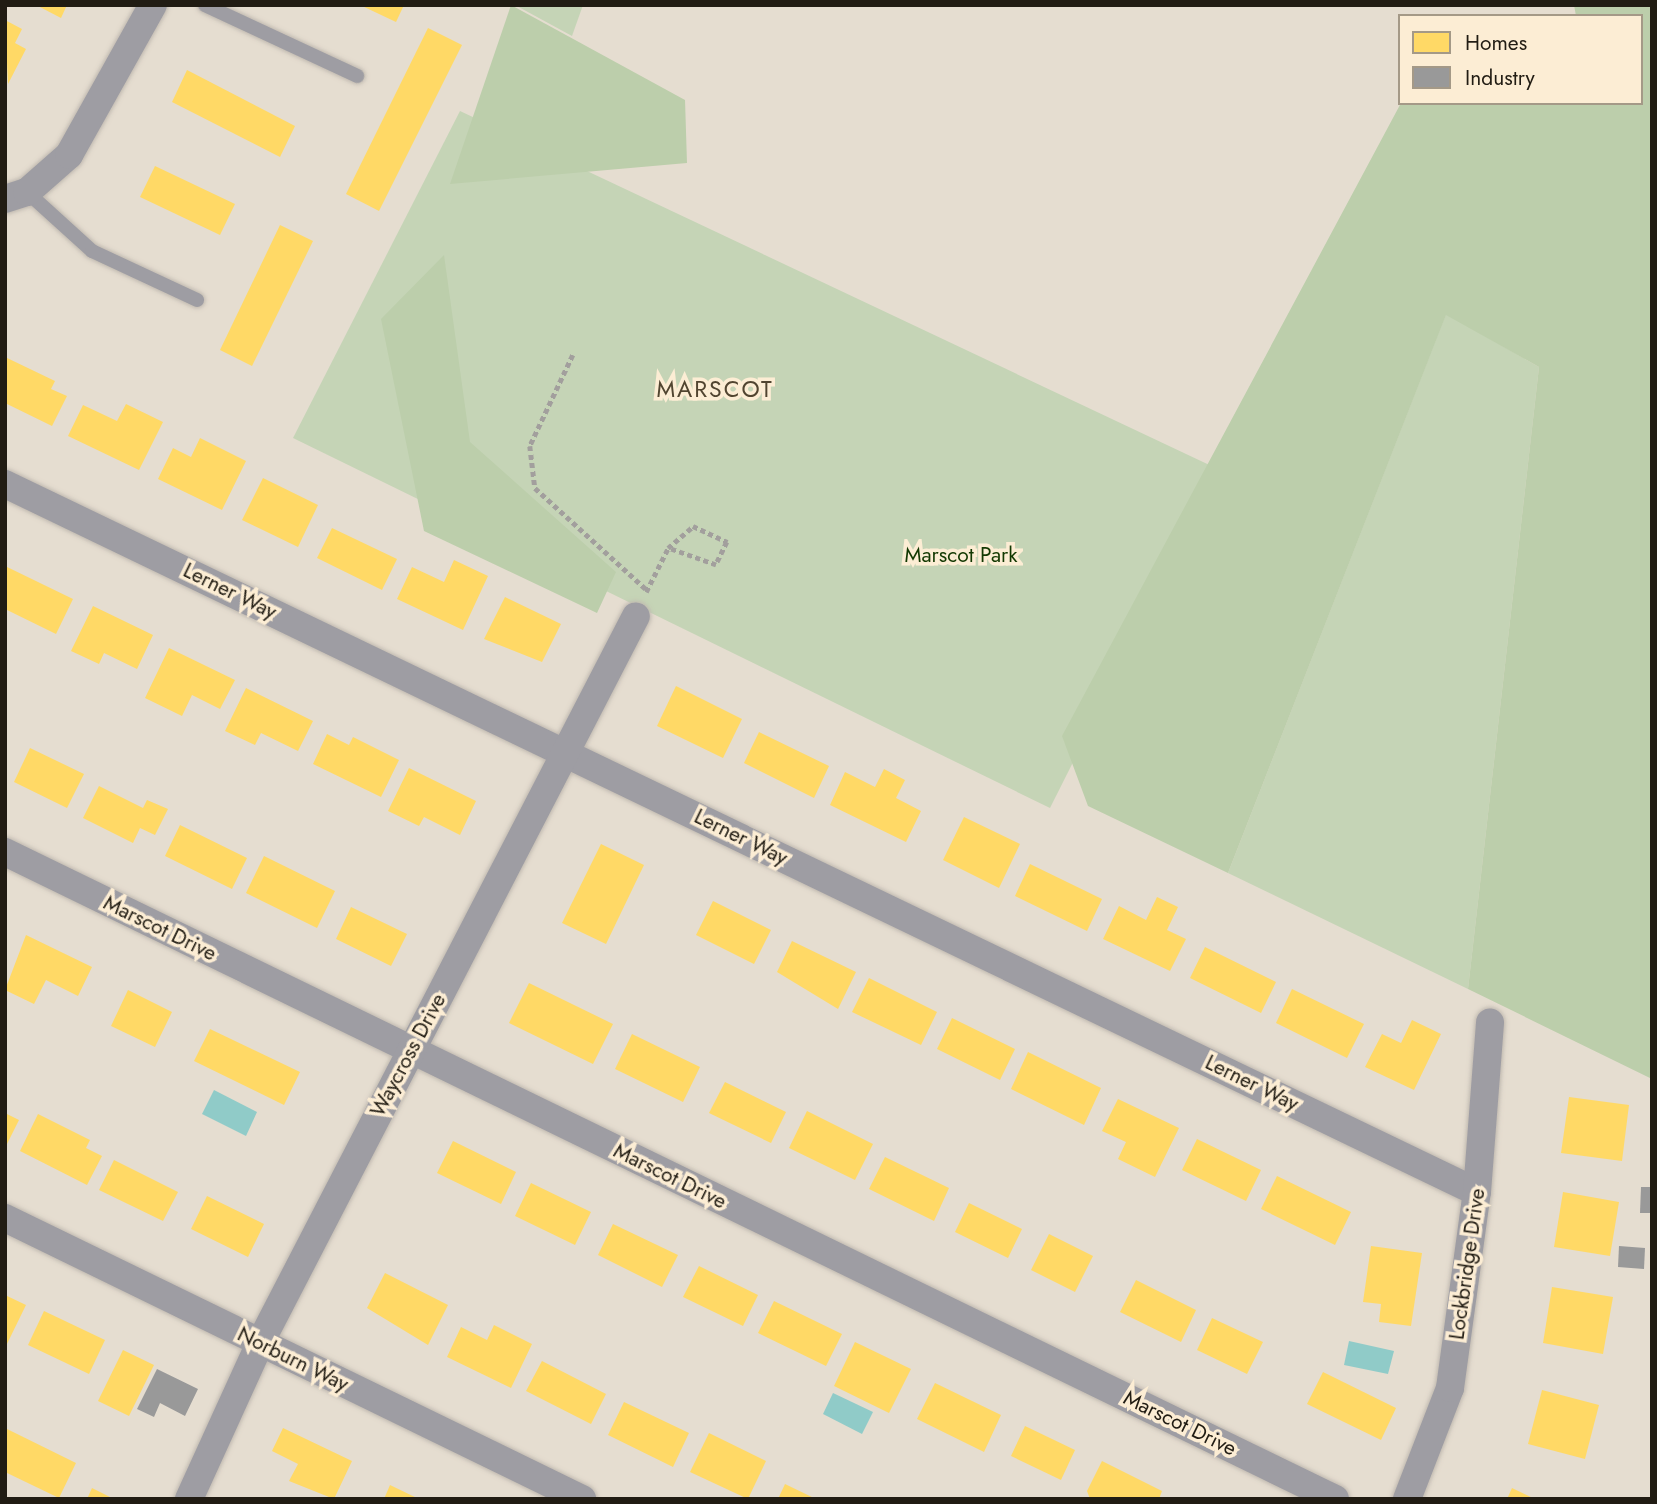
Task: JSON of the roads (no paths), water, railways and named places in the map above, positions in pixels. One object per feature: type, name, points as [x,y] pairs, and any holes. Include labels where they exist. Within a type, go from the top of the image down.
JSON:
[{"type":"street","points":[[16,196],[69,155],[153,5]]},
{"type":"street","name":"Lerner Way","points":[[5,484],[1477,1192]]},
{"type":"street","name":"Waycross Drive","points":[[189,1499],[260,1343],[410,1049],[570,754],[636,616]]},
{"type":"street","name":"Marscot Drive","points":[[5,852],[1335,1499]]},
{"type":"street","name":"Lockbridge Drive","points":[[1406,1499],[1450,1388],[1477,1192],[1490,1022]]},
{"type":"street","name":"Norburn Way","points":[[5,1218],[582,1499]]},
{"type":"lane","points":[[205,5],[357,76]]},
{"type":"lane","points":[[16,196],[92,251],[197,300]]},
{"type":"water","points":[[214,1090],[257,1112],[246,1136],[202,1114]]},
{"type":"water","points":[[1349,1341],[1394,1351],[1388,1374],[1344,1365]]},
{"type":"water","points":[[833,1393],[873,1412],[862,1434],[823,1414]]},
{"type":"district","name":"MARSCOT","points":[[715,389]]},
{"type":"park label","name":"Marscot Park","points":[[961,555]]}]
